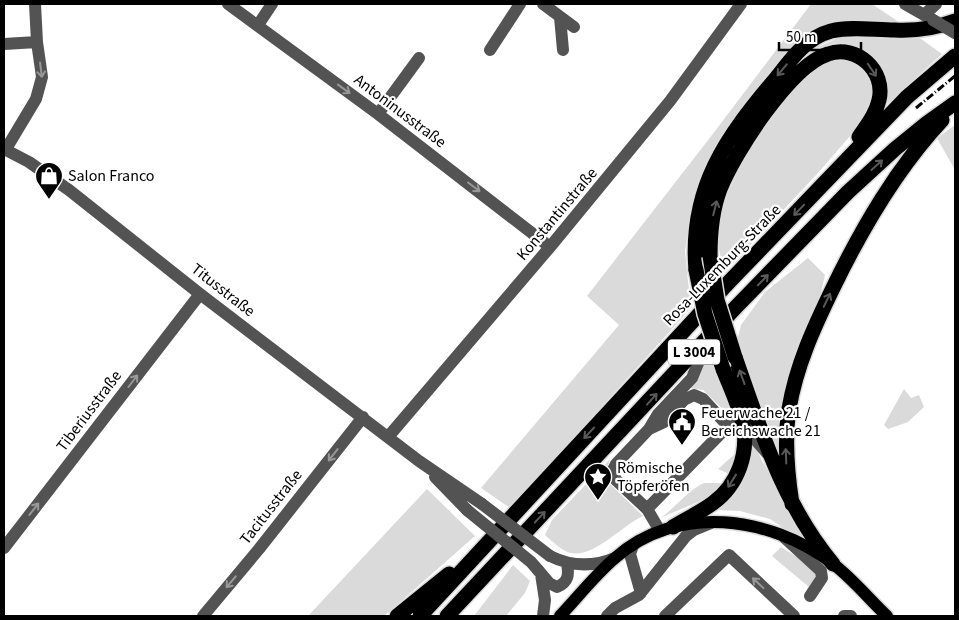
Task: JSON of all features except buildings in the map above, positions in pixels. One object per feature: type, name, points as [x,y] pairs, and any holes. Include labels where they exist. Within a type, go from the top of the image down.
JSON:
[{"type":"highway","points":[[667,529],[714,503],[737,474],[744,454],[723,369],[705,314],[696,270],[697,220],[713,166],[734,131],[756,101],[802,48],[817,37],[842,29],[918,30],[955,21]]},
{"type":"highway","points":[[833,175],[872,118],[880,98],[879,82],[872,68],[856,55],[842,52],[820,57],[804,69],[778,97],[749,135],[738,152],[720,189],[712,223],[710,256],[717,300],[735,357],[773,460],[792,504],[811,535],[833,564]]},
{"type":"highway","name":"Rosa-Luxemburg-Straße","points":[[420,616],[729,282],[907,97],[955,56]]},
{"type":"highway","points":[[792,504],[787,463],[787,430],[793,390],[810,335],[865,225],[897,175],[955,104]]},
{"type":"highway","name":"L 3004","points":[[447,616],[700,346],[848,192],[902,144],[955,104]]},
{"type":"highway","points":[[397,616],[482,549]]},
{"type":"highway","points":[[461,616],[502,558]]},
{"type":"main road","points":[[560,616],[615,558],[633,545],[667,529],[694,523],[716,521],[744,523],[779,533],[816,552],[833,564],[887,616]]},
{"type":"street","points":[[5,149],[36,99],[42,77],[34,4]]},
{"type":"street","name":"Antoninusstraße","points":[[228,4],[378,114],[550,248]]},
{"type":"street","points":[[258,25],[272,4]]},
{"type":"street","points":[[490,50],[520,4]]},
{"type":"street","points":[[543,4],[574,27]]},
{"type":"street","name":"Konstantinstraße","points":[[388,437],[550,248],[670,101],[741,4]]},
{"type":"street","points":[[905,4],[955,33]]},
{"type":"street","points":[[928,18],[936,4]]},
{"type":"street","points":[[560,17],[563,50]]},
{"type":"street","points":[[4,44],[37,42]]},
{"type":"street","points":[[378,114],[419,58]]},
{"type":"street","name":"Titusstraße","points":[[5,149],[29,162],[69,190],[200,294],[420,461],[482,504],[550,556],[567,563],[591,564],[615,558]]},
{"type":"street","name":"Tiberiusstraße","points":[[4,548],[200,294]]},
{"type":"street","points":[[667,529],[616,480],[612,472],[616,464],[649,429],[658,414],[692,378],[699,361],[700,346]]},
{"type":"street","points":[[649,429],[664,422],[684,400],[694,395],[703,399],[753,437],[773,460]]},
{"type":"street","points":[[647,509],[755,414]]},
{"type":"street","name":"Tacitusstraße","points":[[203,616],[259,549],[363,417]]},
{"type":"street","name":"Titusstraße","points":[[420,461],[467,510],[531,562],[553,586],[560,586],[568,578],[567,563]]},
{"type":"street","points":[[607,616],[615,608],[641,593],[686,536],[694,530],[716,521]]},
{"type":"street","points":[[779,533],[821,571],[822,578],[810,596]]},
{"type":"street","points":[[633,545],[630,554],[641,593]]},
{"type":"street","points":[[665,616],[729,555],[794,616]]},
{"type":"street","points":[[540,572],[545,600],[543,616]]},
{"type":"street","points":[[612,616],[652,575]]},
{"type":"street","points":[[844,616],[851,616]]},
{"type":"shaded area","points":[[811,4],[872,4],[905,26],[814,30],[791,48],[762,81],[704,173],[690,214],[685,251],[692,307],[510,508],[481,488],[619,325],[587,296]]},
{"type":"shaded area","points":[[917,36],[942,54],[887,104],[888,86],[883,71],[874,58],[859,48],[842,43],[831,44],[815,51],[797,65],[782,83],[770,102],[701,239],[726,155],[788,72],[809,51],[838,38]]},
{"type":"shaded area","points":[[850,57],[868,70],[875,95],[864,120],[817,174],[723,274],[717,235],[722,205],[751,144],[772,113],[795,86],[824,61]]},
{"type":"shaded area","points":[[955,125],[955,170],[937,138]]},
{"type":"shaded area","points":[[808,258],[825,275],[818,305],[797,356],[785,471],[737,341],[741,325],[765,292]]},
{"type":"shaded area","points":[[709,354],[734,415],[731,417],[703,390],[690,388]]},
{"type":"shaded area","points":[[904,389],[911,398],[919,395],[924,407],[908,422],[888,429],[884,425]]},
{"type":"shaded area","points":[[752,444],[758,451],[804,536],[798,538],[770,519],[740,511],[716,510],[738,489],[742,482],[749,465]]},
{"type":"shaded area","points":[[738,446],[737,455],[729,474],[718,469],[736,453]]},
{"type":"shaded area","points":[[610,459],[606,472],[610,484],[643,516],[599,546],[580,553],[565,551],[545,535],[552,520]]},
{"type":"shaded area","points":[[704,483],[723,483],[712,496],[660,518],[692,490]]},
{"type":"shaded area","points":[[427,489],[475,536],[384,616],[308,616]]},
{"type":"shaded area","points":[[781,547],[813,567],[817,576],[809,587],[772,556]]},
{"type":"shaded area","points":[[513,565],[530,581],[525,593],[506,616],[474,616]]},
{"type":"railway","points":[[916,108],[955,76]]},
{"type":"place","name":"Salon Franco","points":[[49,200]]},
{"type":"place","name":"Feuerwache 21 / Bereichswache 21","points":[[682,446]]},
{"type":"place","name":"Römische Töpferöfen","points":[[598,501]]}]
